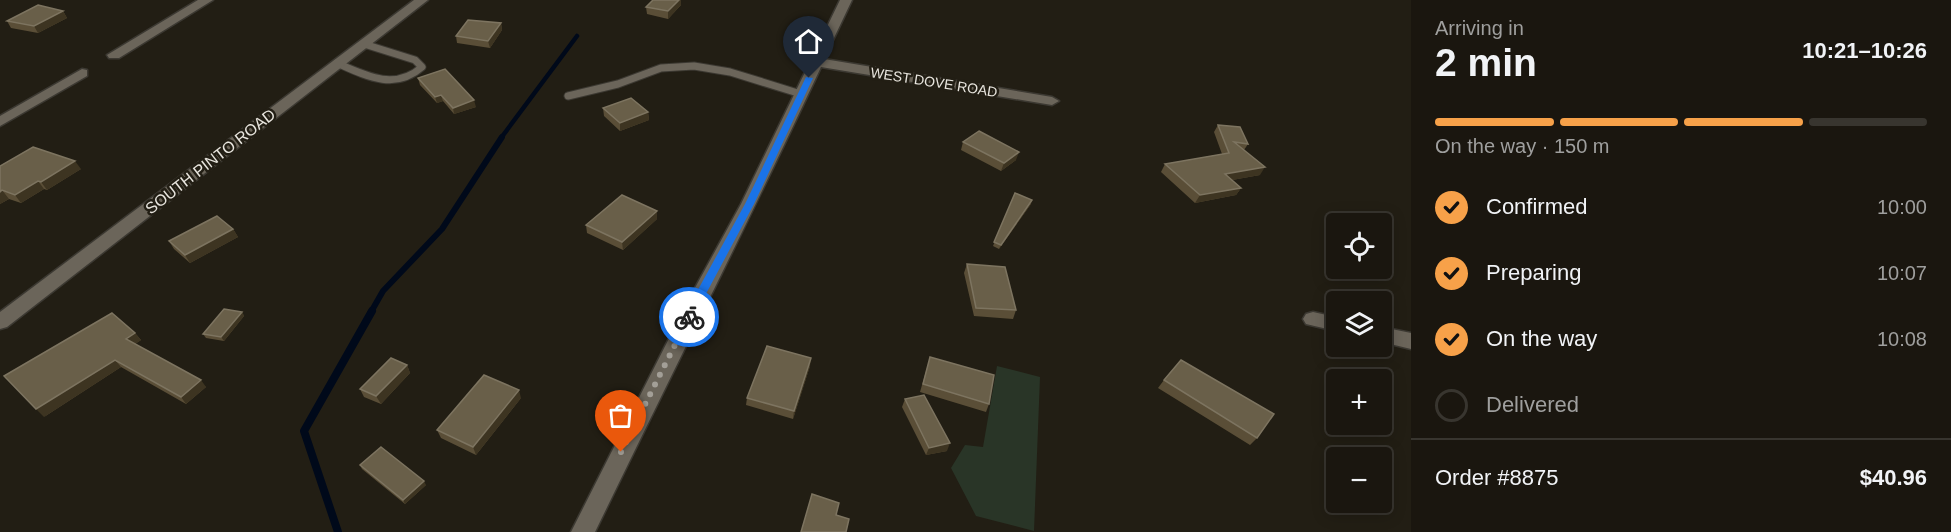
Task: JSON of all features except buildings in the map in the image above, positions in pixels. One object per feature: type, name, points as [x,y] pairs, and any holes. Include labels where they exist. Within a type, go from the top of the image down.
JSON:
[{"type":"street","points":[[114,55],[207,0]]},
{"type":"street","name":"SOUTH PINTO ROAD","points":[[0,322],[422,0]]},
{"type":"street","points":[[583,532],[694,307],[749,204],[846,0]]},
{"type":"street","name":"WEST DOVE ROAD","points":[[817,62],[1052,101]]},
{"type":"street","points":[[0,122],[82,73]]},
{"type":"street","points":[[1313,319],[1326,322]]},
{"type":"street","points":[[1392,337],[1411,341]]},
{"type":"lane","points":[[337,63],[375,79],[395,82],[413,77],[422,67],[415,60],[364,44]]},
{"type":"lane","points":[[568,96],[618,84],[661,69],[694,66],[730,72],[801,94]]},
{"type":"green space","points":[[997,366],[1040,377],[1034,531],[976,516],[951,468],[965,445],[983,447]]},
{"type":"waterway","points":[[501,138],[577,36]]},
{"type":"waterway","points":[[371,312],[383,291],[442,229],[502,137]]},
{"type":"waterway","points":[[338,532],[304,431],[372,311]]},
{"type":"way so far","points":[[621,452],[689,317]]},
{"type":"route","points":[[689,317],[749,204],[809,78]]}]
